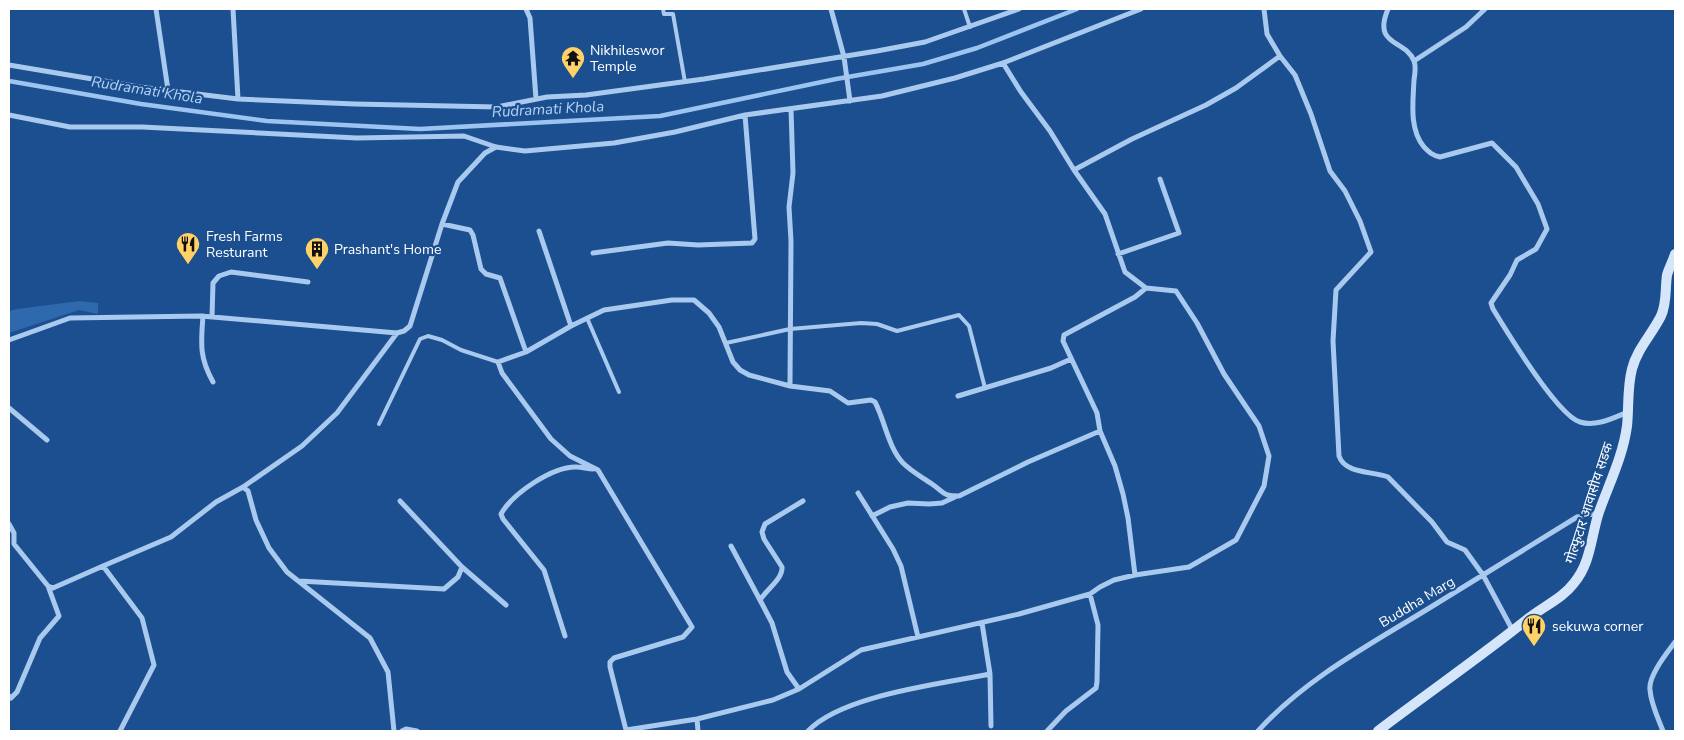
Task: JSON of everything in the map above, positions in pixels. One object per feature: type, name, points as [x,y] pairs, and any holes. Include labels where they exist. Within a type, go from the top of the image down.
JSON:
[{"type":"main road","name":"गोल्फुटार आवासीय सडक","points":[[1378,731],[1574,584],[1588,560],[1592,534],[1621,452],[1627,427],[1628,389],[1632,367],[1665,305],[1667,275],[1675,254]]},
{"type":"street","points":[[156,9],[168,90]]},
{"type":"street","points":[[233,9],[238,99]]},
{"type":"street","points":[[526,9],[530,18],[536,99]]},
{"type":"street","points":[[831,9],[844,57],[850,102]]},
{"type":"street","points":[[9,65],[140,87],[238,99],[496,107],[547,97],[586,96],[684,82],[844,57],[925,42],[1019,9]]},
{"type":"street","points":[[9,115],[70,127],[142,127],[357,138],[464,136],[496,147],[525,151],[614,142],[675,132],[745,116],[882,96],[955,78],[1003,62],[1141,9]]},
{"type":"street","points":[[1264,9],[1267,34],[1280,56],[1295,75],[1311,114],[1330,171],[1360,220],[1371,252],[1336,290],[1333,342],[1339,456],[1341,462],[1349,468],[1380,474],[1388,478],[1432,522],[1447,542],[1464,550],[1483,575],[1513,630]]},
{"type":"street","points":[[1388,9],[1384,18],[1384,30],[1388,38],[1414,60],[1413,110],[1416,133],[1421,143],[1431,155],[1440,157],[1492,143],[1516,167],[1538,204],[1547,229],[1536,249],[1517,260],[1510,275],[1491,303],[1502,324],[1528,364],[1557,403],[1577,421],[1586,423],[1602,422],[1628,412]]},
{"type":"street","points":[[1414,60],[1466,27],[1485,9]]},
{"type":"street","points":[[1074,170],[1132,139],[1206,105],[1236,88],[1280,56]]},
{"type":"street","points":[[959,496],[947,496],[916,475],[902,462],[894,451],[875,402],[871,400],[848,403],[830,391],[790,386],[749,375],[740,370],[733,362],[719,327],[709,313],[694,300],[672,300],[604,310],[571,326],[526,352],[498,362],[502,374],[551,439],[570,456],[598,470],[685,612],[692,627],[683,637],[614,658],[610,662],[624,731],[697,719],[773,700],[799,689],[861,650],[1020,614],[1090,594],[1114,580],[1189,567],[1236,540],[1264,486],[1269,456],[1259,426],[1224,374],[1197,323],[1176,291],[1146,288],[1125,272],[1105,214],[1074,170],[1050,131],[1020,92],[1003,62]]},
{"type":"street","points":[[790,386],[791,241],[789,207],[793,173],[791,109]]},
{"type":"street","points":[[593,253],[668,243],[698,245],[752,243],[755,239],[745,116]]},
{"type":"street","points":[[9,340],[70,318],[203,316],[397,333],[404,331],[410,326],[442,224],[458,182],[485,153],[496,147]]},
{"type":"street","points":[[1118,254],[1179,233],[1160,179]]},
{"type":"street","points":[[442,224],[470,230],[473,235],[481,269],[486,274],[500,278],[526,352]]},
{"type":"street","points":[[539,231],[571,326]]},
{"type":"street","points":[[212,317],[213,283],[219,276],[231,272],[308,282]]},
{"type":"street","points":[[1135,575],[1128,518],[1115,466],[1100,431],[1097,413],[1063,341],[1064,335],[1135,297],[1146,288]]},
{"type":"street","points":[[203,316],[201,353],[206,370],[213,382]]},
{"type":"street","points":[[48,586],[53,588],[171,537],[216,502],[243,487],[302,446],[337,413],[397,333]]},
{"type":"street","points":[[958,396],[1051,368],[1071,359]]},
{"type":"street","points":[[9,408],[47,440]]},
{"type":"street","points":[[872,516],[890,506],[942,503],[1028,462],[1100,431]]},
{"type":"street","points":[[565,636],[544,570],[501,514],[505,507],[528,487],[551,473],[575,467],[598,470]]},
{"type":"street","points":[[243,487],[248,491],[256,520],[269,548],[287,572],[370,638],[388,672],[394,731]]},
{"type":"street","points":[[858,493],[893,549],[901,566],[918,637]]},
{"type":"street","points":[[400,501],[462,567],[506,605]]},
{"type":"street","points":[[760,600],[783,571],[764,539],[762,532],[765,524],[803,501]]},
{"type":"street","name":"Buddha Marg","points":[[1258,731],[1300,692],[1358,650],[1578,517],[1599,513]]},
{"type":"street","points":[[9,524],[14,533],[14,544],[48,586],[59,616],[40,638],[17,692],[9,698]]},
{"type":"street","points":[[731,546],[772,623],[787,672],[799,689]]},
{"type":"street","points":[[103,566],[142,618],[154,664],[120,731]]},
{"type":"street","points":[[299,581],[444,589],[458,577],[462,567]]},
{"type":"street","points":[[1047,731],[1066,711],[1096,688],[1098,625],[1090,594]]},
{"type":"street","points":[[982,623],[990,674],[992,726]]},
{"type":"street","points":[[1663,731],[1649,688],[1659,663],[1675,642]]},
{"type":"street","points":[[808,731],[814,724],[859,702],[990,674]]},
{"type":"street","points":[[697,719],[698,731]]},
{"type":"street","points":[[402,731],[406,729],[418,731]]},
{"type":"lane","points":[[663,9],[664,14],[673,14],[684,82]]},
{"type":"lane","points":[[964,9],[970,27]]},
{"type":"lane","points":[[726,343],[790,329],[861,323],[878,324],[897,332],[959,315],[969,326],[985,388]]},
{"type":"lane","points":[[587,318],[619,392]]},
{"type":"lane","points":[[380,424],[420,339],[428,336],[442,340],[461,350],[498,362]]},
{"type":"shaded area","points":[[80,301],[98,303],[98,314],[79,310],[9,333],[9,311]]},
{"type":"waterway","name":"Rudramati Khola","points":[[9,81],[141,104],[267,121],[420,129],[660,116],[836,79],[923,64],[977,48],[1077,9]]},
{"type":"place","name":"Nikhileswor Temple","points":[[573,79]]},
{"type":"place","name":"Fresh Farms Resturant","points":[[188,265]]},
{"type":"place","name":"Prashant's Home","points":[[317,270]]},
{"type":"place","name":"sekuwa corner","points":[[1534,647]]}]
